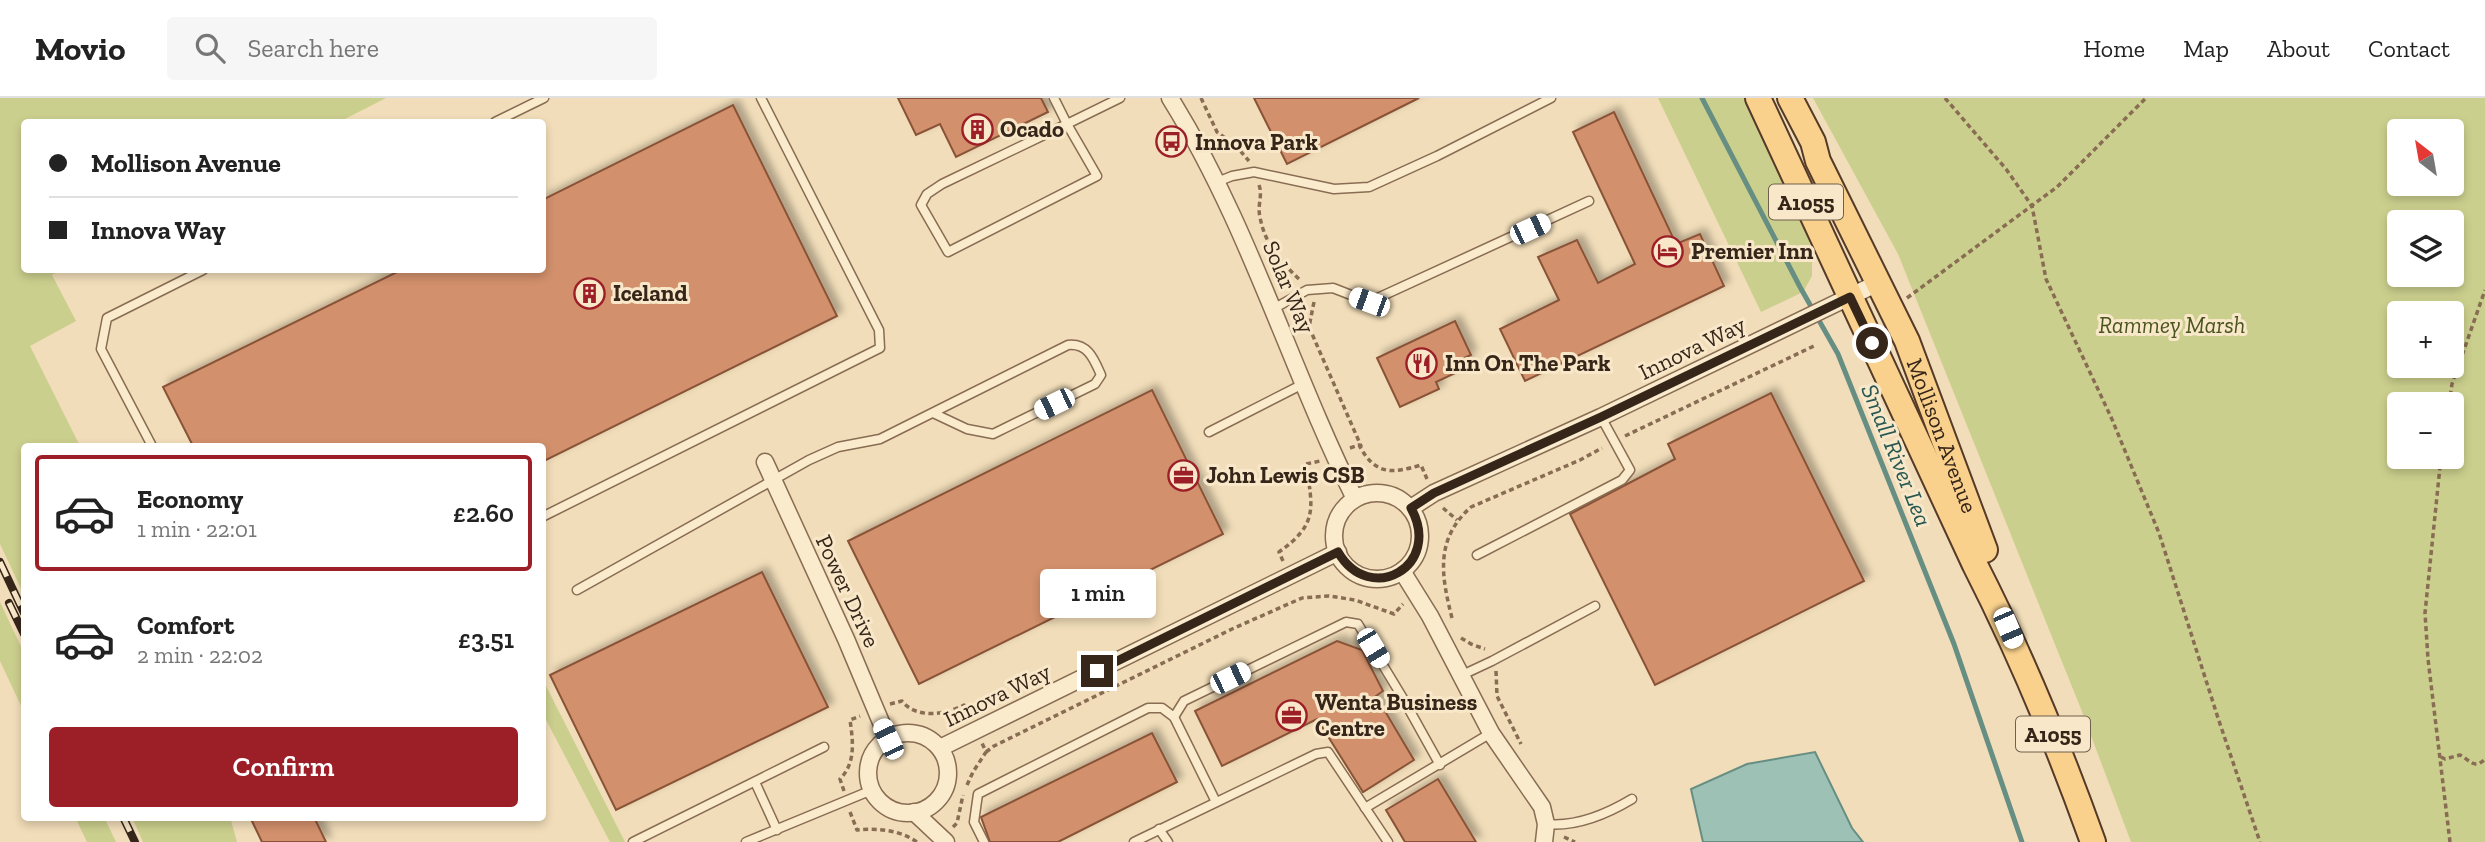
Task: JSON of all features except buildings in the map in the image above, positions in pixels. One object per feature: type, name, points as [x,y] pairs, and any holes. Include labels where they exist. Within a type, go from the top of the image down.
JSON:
[{"type":"main road","name":"Mollison Avenue","points":[[1758,98],[1975,565],[2008,628],[2063,759],[2093,842]]},
{"type":"main road","name":"Mollison Avenue","points":[[1790,98],[1813,142],[1818,161],[1907,341],[1981,541],[2008,628]]},
{"type":"street","name":"Solar Way","points":[[1170,98],[1193,135],[1239,226],[1333,455],[1355,499]]},
{"type":"street","name":"Innova Way","points":[[1411,508],[1434,493],[1601,417],[1880,282]]},
{"type":"street","name":"Power Drive","points":[[765,462],[846,639],[888,739]]},
{"type":"street","points":[[1371,493],[1385,493],[1399,498],[1411,508],[1418,522],[1419,548],[1402,571],[1389,577],[1375,578],[1363,576],[1344,562],[1338,552],[1336,525],[1345,507],[1355,499],[1371,493]]},
{"type":"street","name":"Innova Way","points":[[940,748],[1338,552]]},
{"type":"street","points":[[1402,571],[1430,616],[1491,733],[1554,825],[1544,842]]},
{"type":"street","points":[[909,733],[921,735],[940,748],[946,758],[947,782],[942,794],[925,809],[900,812],[889,808],[872,790],[869,768],[878,746],[888,739],[909,733]]},
{"type":"street","points":[[914,812],[946,842]]},
{"type":"lane","points":[[501,119],[544,98]]},
{"type":"lane","points":[[546,515],[880,348],[879,330],[761,98]]},
{"type":"lane","points":[[1055,98],[1068,124],[1097,176],[948,252],[921,205],[927,194],[942,184],[1068,124],[1120,98]]},
{"type":"lane","points":[[1217,182],[1254,172],[1334,189],[1369,187],[1551,98]]},
{"type":"lane","points":[[1273,309],[1307,290],[1333,288],[1369,302],[1589,201]]},
{"type":"lane","points":[[150,443],[101,349],[107,318],[197,273]]},
{"type":"lane","points":[[577,590],[773,480],[838,447],[880,439],[1068,345],[1077,344],[1086,349],[1095,360],[1101,375],[1095,384],[993,434],[967,429],[933,413]]},
{"type":"lane","points":[[1209,432],[1304,383]]},
{"type":"lane","points":[[1478,555],[1622,480],[1630,470],[1601,417]]},
{"type":"lane","points":[[1460,676],[1595,606]]},
{"type":"lane","points":[[1174,718],[1184,701],[1346,622],[1358,624],[1440,765]]},
{"type":"lane","points":[[984,842],[974,822],[978,794],[1148,708],[1162,708],[1174,718],[1216,802]]},
{"type":"lane","points":[[1365,807],[1491,733]]},
{"type":"lane","points":[[634,842],[824,747]]},
{"type":"lane","points":[[1134,842],[1316,754],[1328,752],[1388,842]]},
{"type":"lane","points":[[755,782],[776,830]]},
{"type":"lane","points":[[746,842],[872,790]]},
{"type":"lane","points":[[1554,825],[1582,821],[1632,799]]},
{"type":"lane","points":[[1159,829],[1168,842]]},
{"type":"path","points":[[1201,98],[1217,132],[1247,156],[1262,193],[1258,204],[1259,217],[1275,256],[1302,282],[1315,303],[1309,327],[1361,446],[1359,445],[1373,465],[1385,471],[1421,465],[1424,473]]},
{"type":"path","points":[[1945,98],[2006,169],[2032,206],[2046,279],[2111,417],[2159,533],[2260,842]]},
{"type":"path","points":[[1907,298],[2057,187],[2146,98]]},
{"type":"path","points":[[2451,392],[2485,290]]},
{"type":"path","points":[[1452,619],[1444,584],[1450,530],[1471,507],[1580,460],[1614,441],[1816,345]]},
{"type":"path","points":[[1346,450],[1359,445]]},
{"type":"path","points":[[1284,561],[1279,552],[1297,539],[1307,527],[1310,511],[1306,464],[1321,461]]},
{"type":"path","points":[[2440,469],[2425,613],[2450,842]]},
{"type":"path","points":[[1444,509],[1457,520]]},
{"type":"path","points":[[1297,587],[1302,598]]},
{"type":"path","points":[[986,752],[1090,698],[1302,598],[1329,596],[1355,600],[1394,614]]},
{"type":"path","points":[[1455,629],[1465,641],[1486,649],[1497,677],[1497,696],[1526,754]]},
{"type":"path","points":[[856,718],[850,720],[853,741],[851,763],[840,779],[857,830],[898,833],[917,842]]},
{"type":"path","points":[[2440,757],[2445,759],[2463,756],[2466,761],[2477,765],[2485,759]]},
{"type":"path","points":[[1554,825],[1564,839],[1574,842]]},
{"type":"green space","points":[[0,98],[386,98],[345,119],[21,119],[21,273],[55,273],[52,275],[76,321],[30,346],[78,443],[21,443],[21,589],[0,544]]},
{"type":"green space","points":[[1658,98],[1747,98],[1808,234],[1812,276],[1803,292],[1761,312]]},
{"type":"green space","name":"Rammey Marsh","points":[[1813,98],[2485,98],[2485,842],[2131,842],[2081,709],[1898,254]]},
{"type":"green space","points":[[0,602],[21,647],[21,706],[0,661]]},
{"type":"green space","points":[[546,686],[625,842],[610,842],[546,720]]},
{"type":"green space","points":[[77,821],[106,821],[116,842],[87,842]]},
{"type":"green space","points":[[134,821],[231,821],[237,842],[143,842]]},
{"type":"water","points":[[1815,752],[1852,828],[1863,842],[1703,842],[1691,789],[1747,764]]},
{"type":"waterway","name":"Small River Lea","points":[[1702,98],[1800,287],[1838,354],[1954,644],[2022,842]]},
{"type":"railway","points":[[0,562],[21,607]]},
{"type":"railway","points":[[9,603],[21,628]]},
{"type":"railway","points":[[125,821],[135,842]]},
{"type":"place","name":"Ocado","points":[[977,129]]},
{"type":"place","name":"Innova Park","points":[[1172,142]]},
{"type":"place","name":"Premier Inn","points":[[1668,251]]},
{"type":"place","name":"Iceland","points":[[590,293]]},
{"type":"place","name":"Inn On The Park","points":[[1422,363]]},
{"type":"place","name":"John Lewis CSB","points":[[1183,475]]},
{"type":"place","name":"Wenta Business Centre","points":[[1292,715]]},
{"type":"route","points":[[1097,671],[1338,552],[1344,562],[1363,576],[1389,577],[1402,571],[1419,548],[1418,522],[1411,508],[1434,493],[1601,417],[1850,297],[1872,343]]}]
